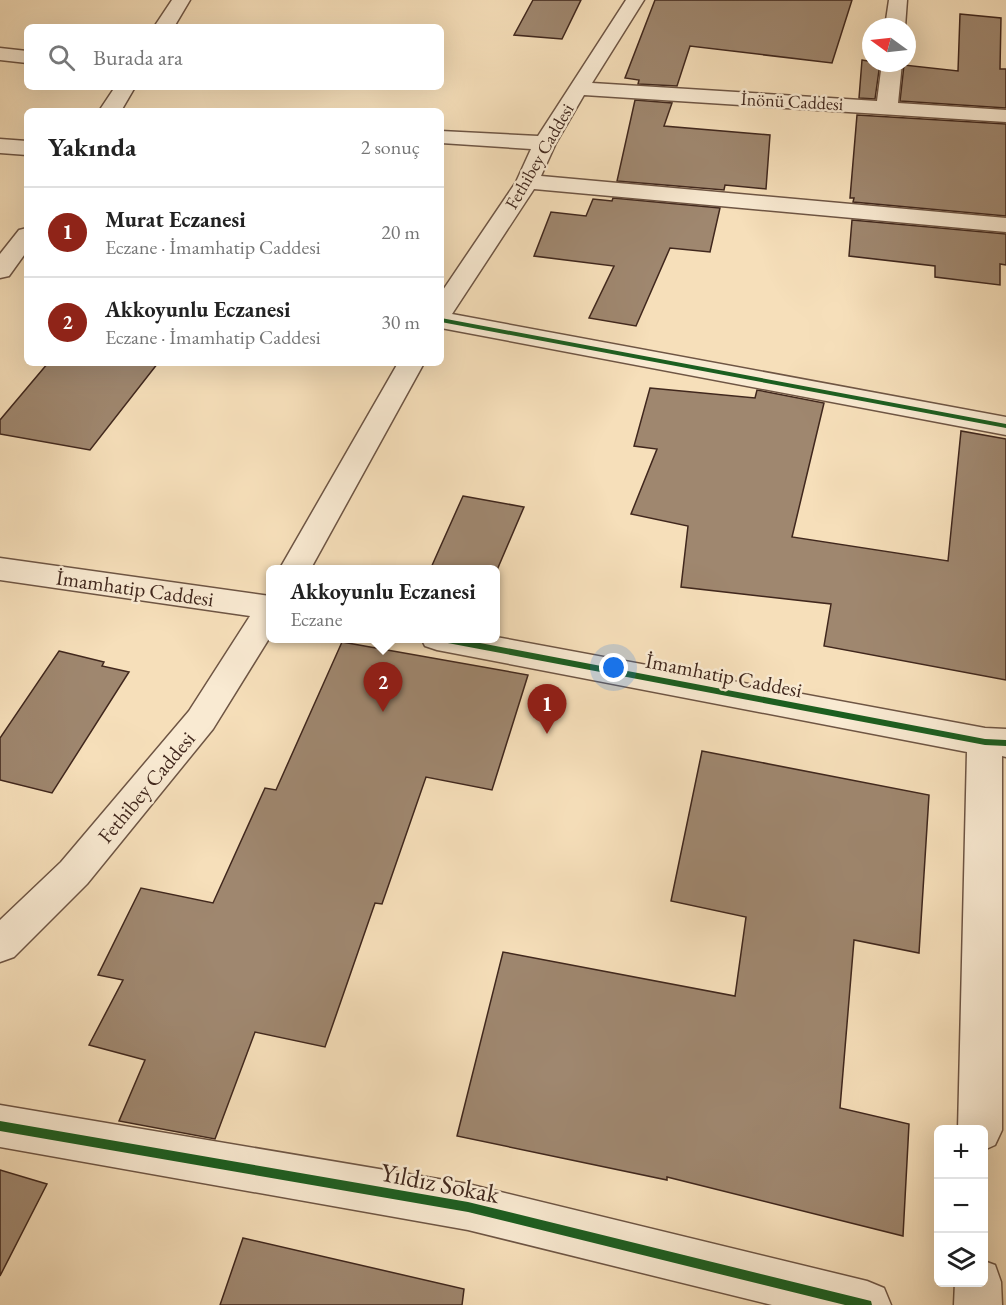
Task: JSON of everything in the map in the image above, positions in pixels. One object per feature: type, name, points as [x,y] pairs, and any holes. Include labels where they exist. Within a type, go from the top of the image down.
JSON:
[{"type":"street","points":[[166,24],[181,0]]},
{"type":"street","name":"Fethibey Caddesi","points":[[444,307],[527,182],[545,143],[635,0]]},
{"type":"street","points":[[896,18],[898,0]]},
{"type":"street","points":[[0,54],[24,57]]},
{"type":"street","points":[[887,106],[891,72]]},
{"type":"street","name":"İnönü Caddesi","points":[[578,88],[887,106],[1006,116]]},
{"type":"street","points":[[112,108],[124,90]]},
{"type":"street","points":[[444,137],[545,143]]},
{"type":"street","points":[[0,146],[24,148]]},
{"type":"street","points":[[527,182],[1006,225]]},
{"type":"street","points":[[0,271],[24,239]]},
{"type":"street","points":[[444,321],[1006,426]]},
{"type":"street","points":[[297,565],[409,366]]},
{"type":"street","name":"İmamhatip Caddesi","points":[[0,568],[266,608]]},
{"type":"street","name":"Fethibey Caddesi","points":[[0,945],[74,873],[201,720],[266,615]]},
{"type":"street","name":"İmamhatip Caddesi","points":[[458,643],[995,743]]},
{"type":"street","points":[[980,1125],[995,743]]},
{"type":"street","name":"Yıldız Sokak","points":[[0,1126],[468,1207],[867,1305]]},
{"type":"street","points":[[978,1287],[978,1305]]},
{"type":"building","points":[[533,0],[581,0],[562,39],[514,35]]},
{"type":"building","points":[[655,0],[852,0],[832,63],[690,46],[677,86],[638,84],[639,80],[625,78]]},
{"type":"building","points":[[960,14],[1001,18],[1000,69],[1006,69],[1006,108],[900,101],[903,72],[916,72],[916,66],[958,71]]},
{"type":"building","points":[[862,60],[862,72],[879,72],[875,99],[859,98]]},
{"type":"building","points":[[635,100],[672,103],[664,126],[770,135],[766,189],[725,185],[724,190],[617,181]]},
{"type":"building","points":[[857,115],[1006,124],[1006,216],[853,202],[854,198],[850,198]]},
{"type":"building","points":[[613,198],[720,208],[710,252],[670,248],[636,326],[589,318],[614,266],[534,256],[551,212],[586,216],[593,199],[612,201]]},
{"type":"building","points":[[852,220],[1006,234],[1006,265],[1000,264],[1000,285],[935,277],[935,266],[849,256]]},
{"type":"building","points":[[45,366],[156,366],[90,450],[0,434],[0,420]]},
{"type":"building","points":[[650,388],[755,398],[757,390],[824,403],[792,537],[948,561],[961,431],[1006,439],[1006,680],[824,646],[831,604],[681,587],[688,526],[631,514],[657,449],[634,446]]},
{"type":"building","points":[[463,496],[524,507],[499,565],[432,565]]},
{"type":"building","points":[[342,643],[528,675],[492,790],[426,777],[382,904],[375,903],[325,1047],[255,1032],[215,1139],[119,1121],[145,1060],[89,1045],[123,980],[98,975],[141,888],[213,903],[265,788],[276,790]]},
{"type":"building","points":[[59,651],[104,662],[102,666],[129,672],[52,793],[0,780],[0,738]]},
{"type":"building","points":[[702,751],[929,795],[919,953],[854,940],[840,1108],[909,1124],[903,1236],[667,1177],[667,1180],[457,1136],[503,952],[735,996],[746,917],[671,901]]},
{"type":"building","points":[[0,1170],[47,1184],[0,1276]]},
{"type":"building","points":[[243,1238],[464,1289],[462,1305],[220,1305]]},
{"type":"cycle path","points":[[444,321],[1006,426]]},
{"type":"cycle path","points":[[463,643],[985,742],[1006,743]]},
{"type":"cycle path","points":[[0,1126],[468,1207],[867,1305]]},
{"type":"place","name":"Akkoyunlu Eczanesi","points":[[383,712]]},
{"type":"place","name":"Murat Eczanesi","points":[[547,734]]}]
